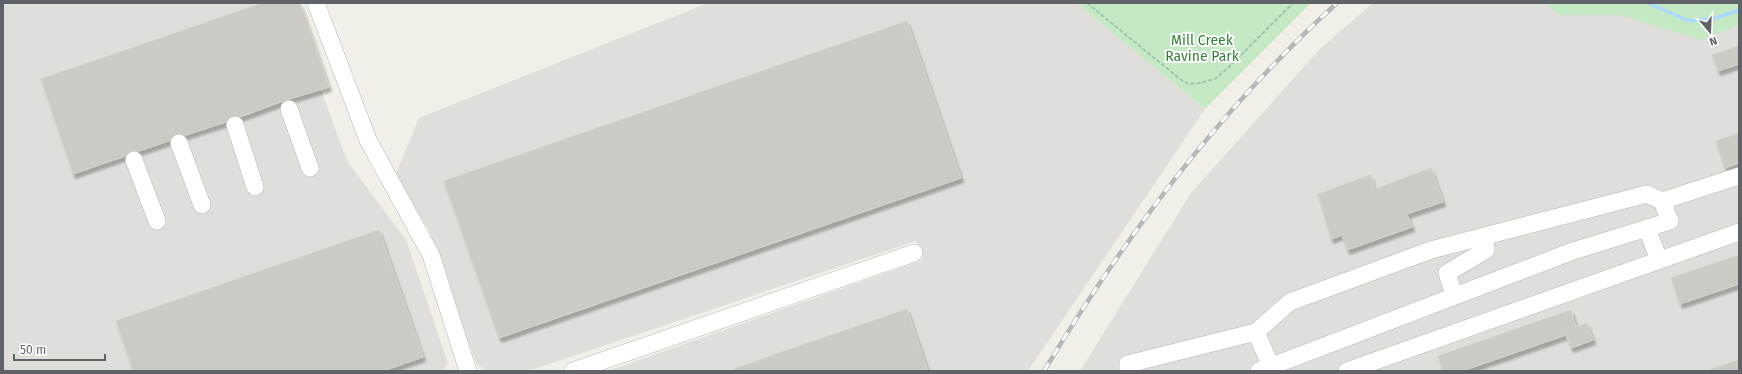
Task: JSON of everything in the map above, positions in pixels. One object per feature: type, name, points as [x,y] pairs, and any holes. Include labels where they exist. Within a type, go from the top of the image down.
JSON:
[{"type":"street","points":[[316,3],[368,140],[431,255],[468,371]]},
{"type":"street","points":[[289,109],[310,168]]},
{"type":"street","points":[[235,125],[255,186]]},
{"type":"street","points":[[178,142],[202,205]]},
{"type":"street","points":[[134,160],[157,220]]},
{"type":"street","points":[[1128,371],[1128,364],[1256,332],[1290,302],[1431,250],[1647,194],[1662,201],[1739,176]]},
{"type":"street","points":[[1256,332],[1267,370],[1454,295],[1573,251],[1670,221],[1662,201]]},
{"type":"street","points":[[1647,228],[1659,260]]},
{"type":"street","points":[[1347,371],[1739,232]]},
{"type":"street","points":[[1454,295],[1447,273],[1486,250],[1484,237]]},
{"type":"street","points":[[573,371],[914,253]]},
{"type":"path","points":[[1087,3],[1180,80],[1188,84],[1200,83],[1215,79],[1293,3]]},
{"type":"shaded area","points":[[3,3],[289,3],[347,161],[406,240],[448,363],[443,371],[3,371]]},
{"type":"shaded area","points":[[708,3],[1076,3],[1205,109],[1028,371],[608,371],[923,260],[916,241],[528,371],[486,371],[476,363],[430,232],[395,176],[419,118]]},
{"type":"shaded area","points":[[1373,3],[1739,3],[1739,371],[1080,371],[1191,193],[1319,50]]},
{"type":"green space","name":"Mill Creek Ravine Park","points":[[1076,3],[1311,3],[1205,109]]},
{"type":"green space","points":[[1545,3],[1690,3],[1691,6],[1699,3],[1739,3],[1739,25],[1700,40],[1620,15],[1559,15]]},
{"type":"building","points":[[263,3],[300,3],[329,87],[286,100],[240,117],[232,116],[226,122],[186,135],[176,134],[169,141],[139,151],[131,151],[125,156],[73,174],[41,79]]},
{"type":"building","points":[[907,21],[961,178],[499,338],[444,181]]},
{"type":"building","points":[[1739,46],[1739,64],[1718,71],[1712,55]]},
{"type":"building","points":[[1739,133],[1739,163],[1725,168],[1716,141]]},
{"type":"building","points":[[1431,168],[1443,202],[1407,214],[1412,227],[1347,250],[1342,235],[1331,239],[1318,194],[1370,175],[1375,189]]},
{"type":"building","points":[[379,230],[423,357],[383,371],[133,371],[116,321]]},
{"type":"building","points":[[1739,255],[1739,284],[1680,304],[1671,278]]},
{"type":"building","points":[[907,309],[928,371],[734,371],[734,369]]},
{"type":"building","points":[[1571,310],[1576,327],[1587,323],[1593,340],[1571,348],[1566,335],[1462,371],[1443,371],[1438,356]]},
{"type":"building","points":[[1739,360],[1739,371],[1711,371],[1711,369]]},
{"type":"waterway","points":[[1648,3],[1689,21],[1716,18],[1739,10]]},
{"type":"railway","points":[[1044,371],[1108,271],[1141,223],[1177,176],[1214,130],[1253,86],[1337,3]]}]
